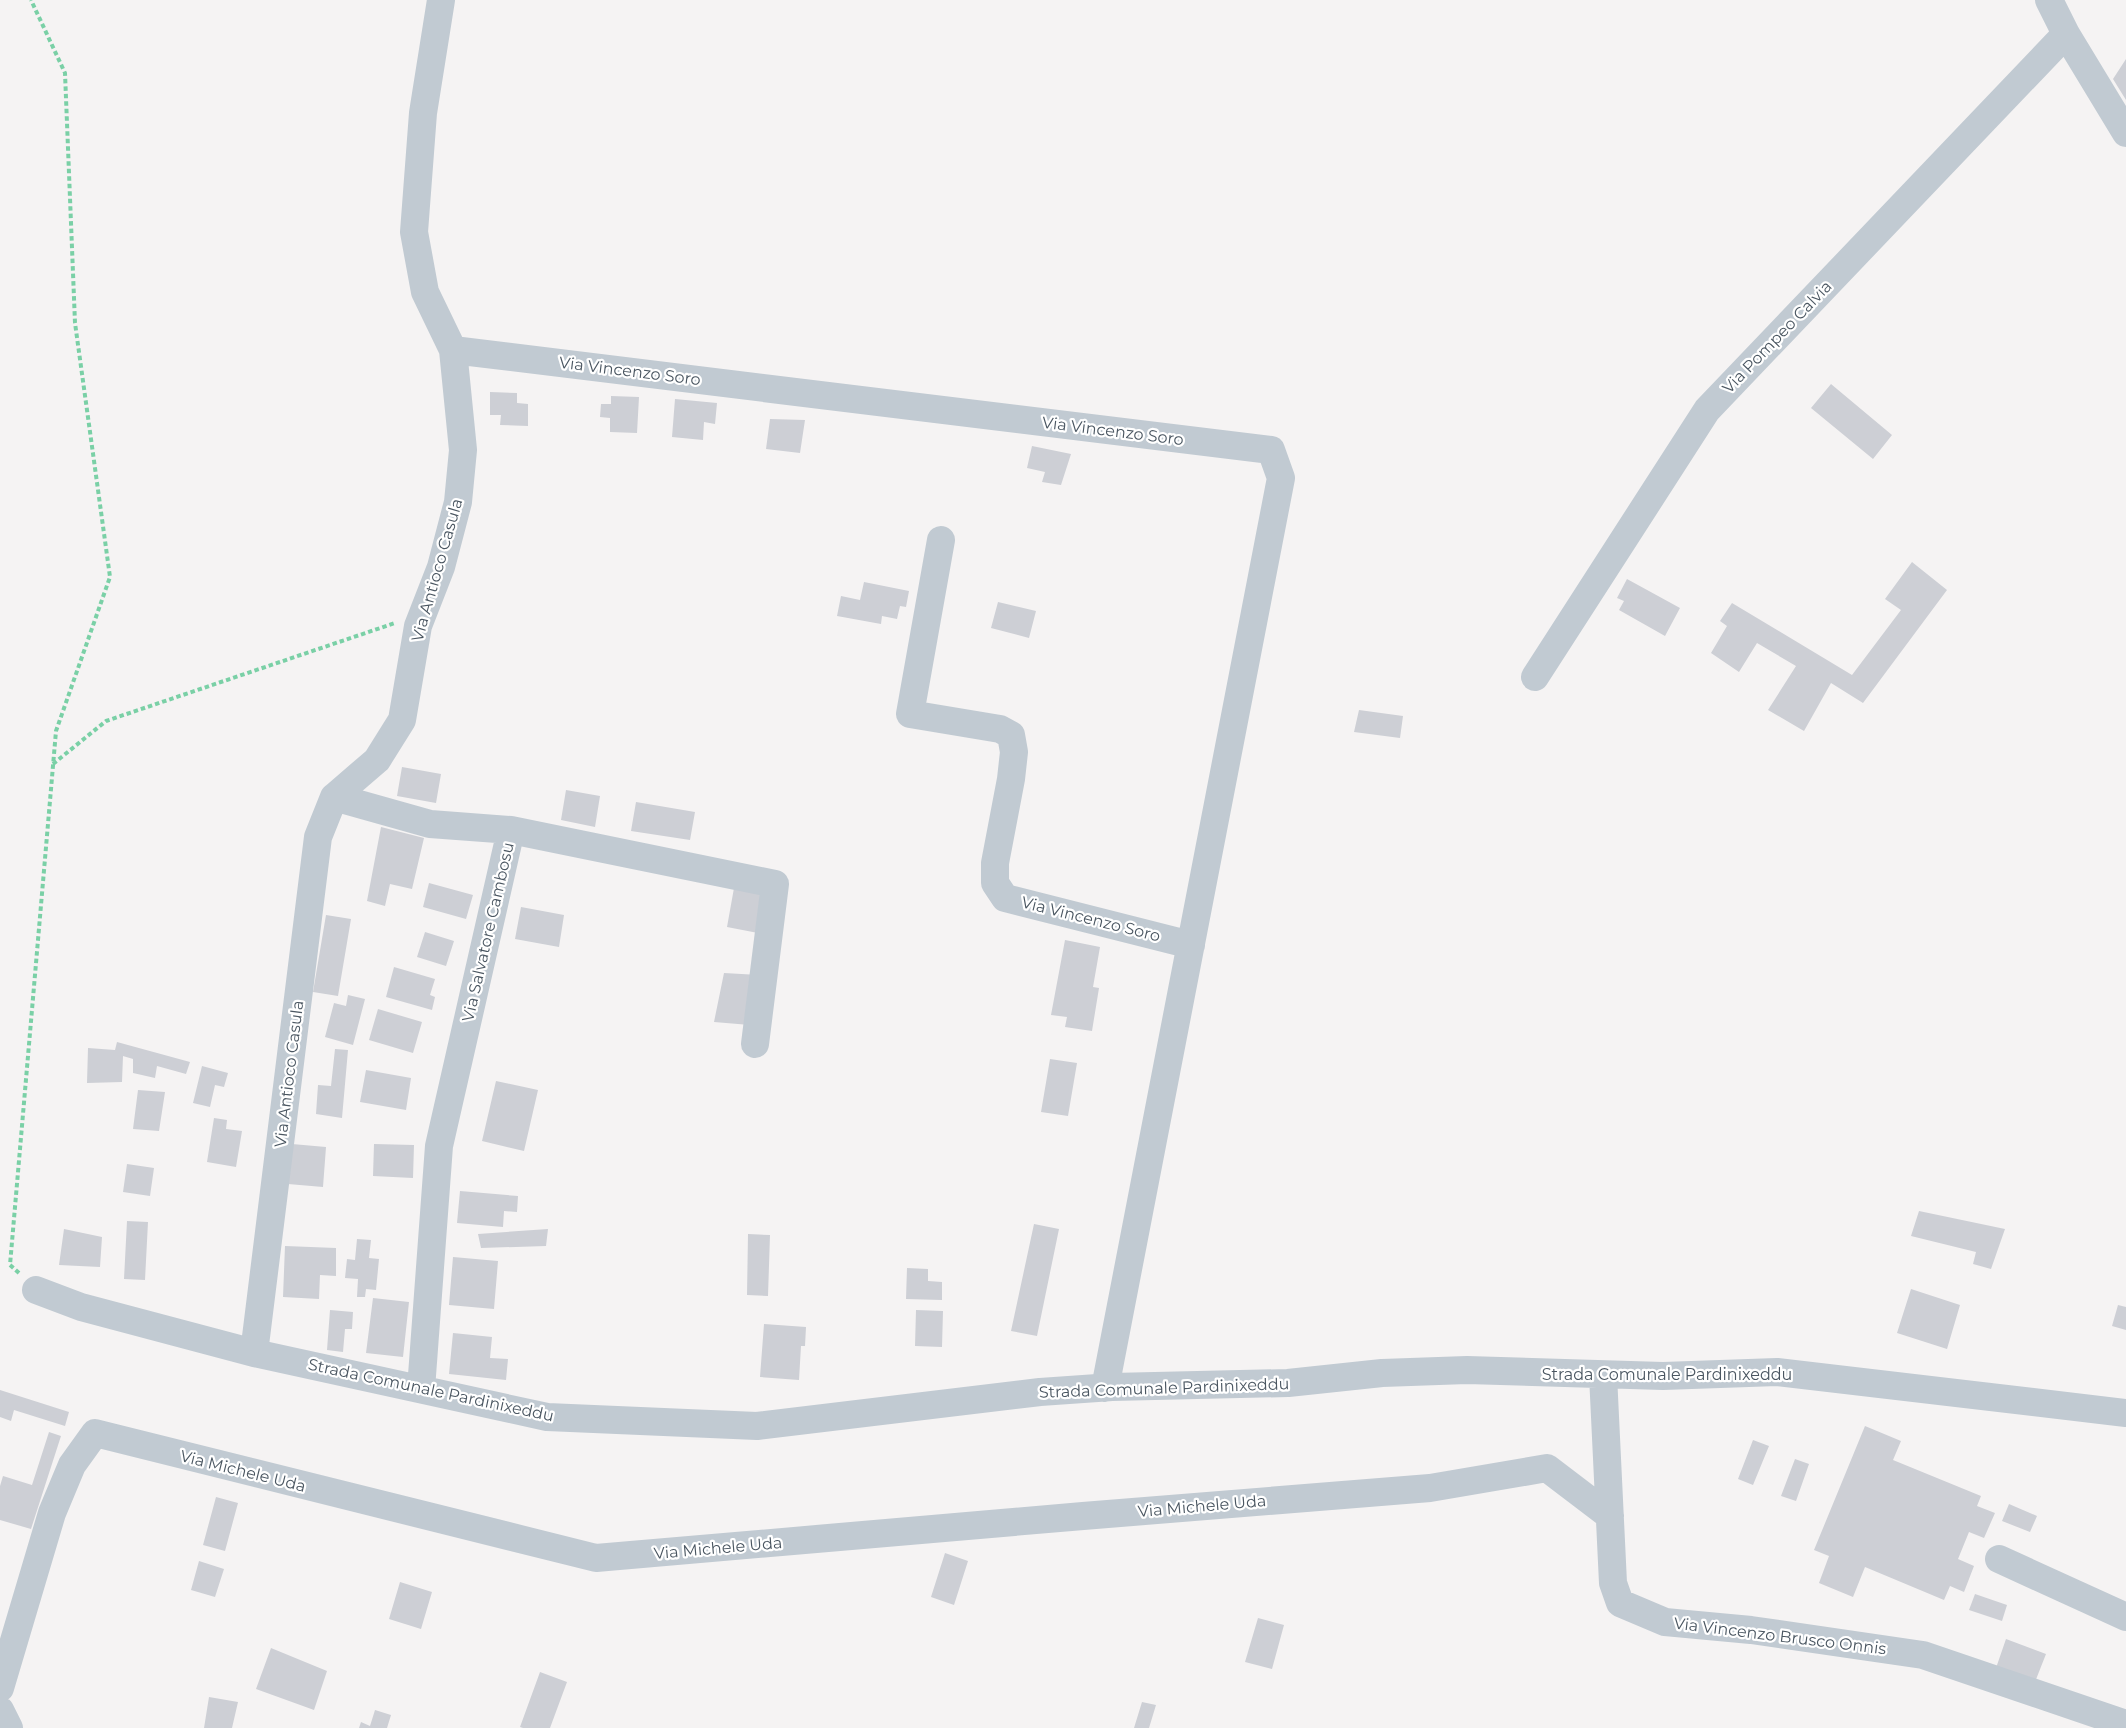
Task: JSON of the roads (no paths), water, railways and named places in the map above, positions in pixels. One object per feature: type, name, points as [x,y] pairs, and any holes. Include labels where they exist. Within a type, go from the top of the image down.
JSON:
[{"type":"street","name":"Via Antioco Casula","points":[[254,1353],[318,837],[334,797],[377,760],[402,720],[418,626],[441,567],[458,502],[463,450],[453,350],[425,292],[414,232],[423,113],[441,0]]},
{"type":"street","points":[[2049,0],[2066,34],[2126,133]]},
{"type":"street","name":"Via Pompeo Calvia","points":[[1535,677],[1707,410],[2066,34]]},
{"type":"street","name":"Via Vincenzo Soro","points":[[453,350],[1271,450],[1281,478],[1105,1388]]},
{"type":"street","name":"Via Vincenzo Soro","points":[[941,540],[910,714],[1000,729],[1011,735],[1014,752],[995,863],[995,884],[1005,897],[1191,945]]},
{"type":"street","points":[[334,797],[430,824],[511,830]]},
{"type":"street","name":"Via Salvatore Cambosu","points":[[421,1389],[439,1146],[511,830],[775,884],[754,1044]]},
{"type":"street","name":"Strada Comunale Pardinixeddu","points":[[36,1290],[81,1306],[254,1353],[547,1417],[757,1426],[1040,1392],[1288,1383],[1382,1373],[1467,1370],[1663,1376],[1776,1372],[2126,1413]]},
{"type":"street","name":"Via Vincenzo Brusco Onnis","points":[[1603,1375],[1613,1583],[1620,1603],[1665,1622],[1751,1630],[1923,1655],[2126,1724]]},
{"type":"street","name":"Via Michele Uda","points":[[0,1688],[52,1513],[72,1465],[95,1433],[596,1558],[1430,1488],[1547,1468],[1610,1516]]},
{"type":"street","points":[[1999,1559],[2126,1617]]},
{"type":"street","points":[[0,1710],[9,1728]]}]
